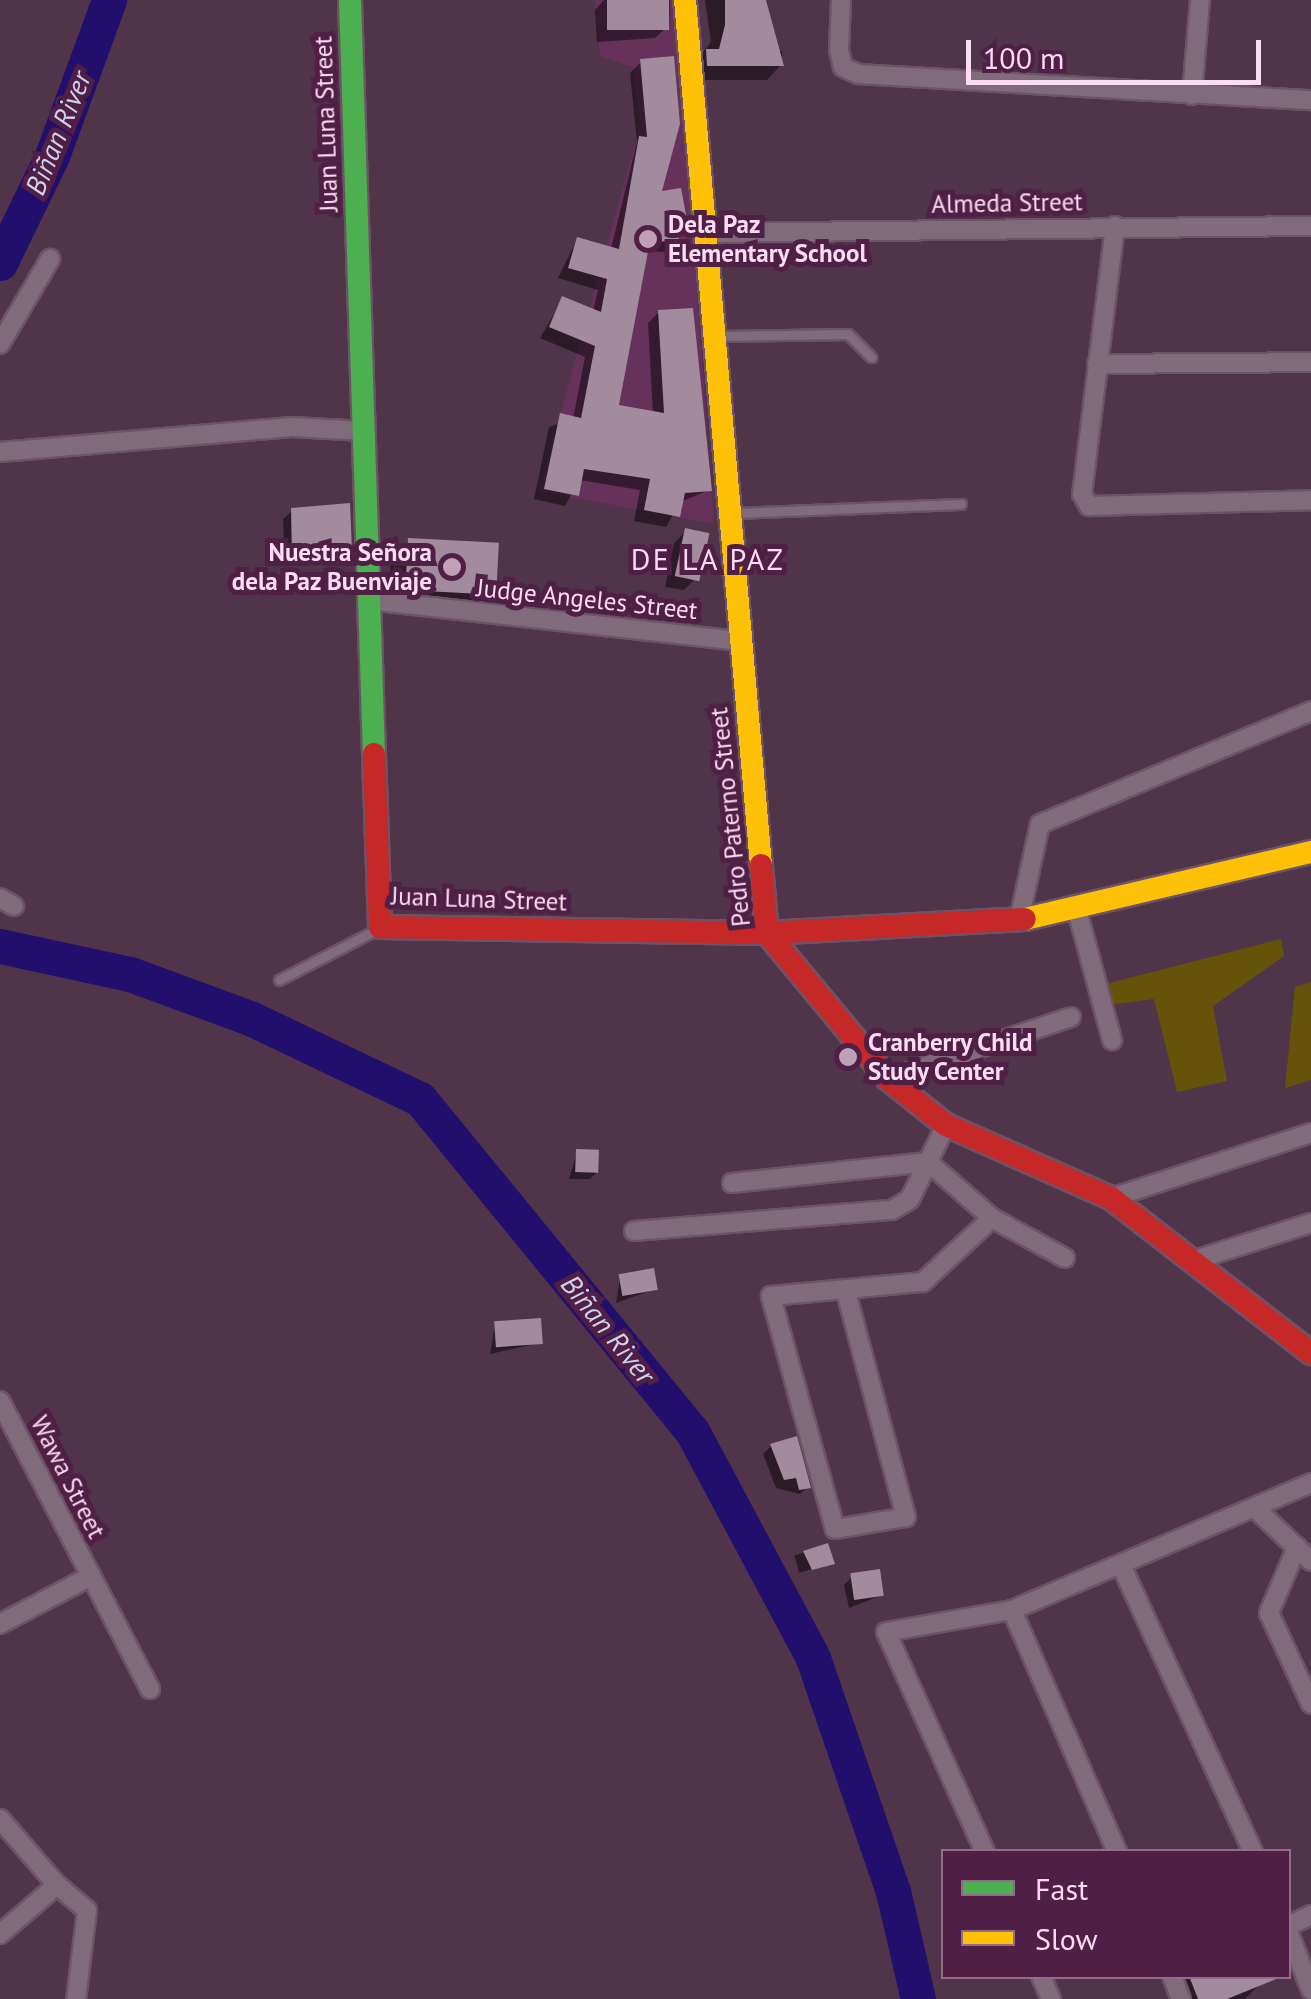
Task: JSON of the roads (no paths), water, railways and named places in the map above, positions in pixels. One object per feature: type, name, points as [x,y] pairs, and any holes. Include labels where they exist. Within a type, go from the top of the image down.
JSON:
[{"type":"street","name":"Juan Luna Street","points":[[350,0],[380,928],[768,933],[1019,920],[1077,910],[1311,852]]},
{"type":"street","name":"Pedro Paterno Street","points":[[685,0],[711,336],[768,933],[888,1079],[946,1126],[1110,1198],[1308,1346]]},
{"type":"street","points":[[842,0],[839,50],[843,67],[858,74],[1311,100]]},
{"type":"street","points":[[1192,95],[1200,0]]},
{"type":"street","points":[[1115,226],[1082,494],[1089,506],[1311,500]]},
{"type":"street","name":"Almeda Street","points":[[703,232],[1311,226]]},
{"type":"street","points":[[0,344],[50,258]]},
{"type":"street","points":[[1096,364],[1311,362]]},
{"type":"street","points":[[0,452],[292,428],[364,431]]},
{"type":"street","name":"Judge Angeles Street","points":[[368,600],[741,641]]},
{"type":"street","points":[[1019,920],[1040,824],[1310,711]]},
{"type":"street","points":[[1077,910],[1112,1040]]},
{"type":"street","points":[[888,1079],[1071,1017]]},
{"type":"street","points":[[634,1231],[892,1210],[910,1198],[946,1126]]},
{"type":"street","points":[[1110,1198],[1311,1132]]},
{"type":"street","points":[[732,1183],[928,1162],[992,1218],[1065,1258]]},
{"type":"street","points":[[846,1292],[906,1516],[835,1529],[771,1296],[923,1282],[992,1218]]},
{"type":"street","points":[[1195,1260],[1311,1222]]},
{"type":"street","name":"Wawa Street","points":[[0,1401],[150,1690]]},
{"type":"street","points":[[984,1849],[886,1632],[1012,1610],[1257,1510],[1311,1483]]},
{"type":"street","points":[[1257,1510],[1304,1554],[1269,1613],[1311,1704]]},
{"type":"street","points":[[1122,1567],[1251,1849]]},
{"type":"street","points":[[0,1624],[91,1576]]},
{"type":"street","points":[[1012,1610],[1116,1849]]},
{"type":"street","points":[[0,1819],[58,1885],[86,1910],[76,1999]]},
{"type":"street","points":[[3,1926],[58,1885]]},
{"type":"street","points":[[1291,1936],[1311,1990]]},
{"type":"lane","points":[[711,336],[848,334],[872,356]]},
{"type":"lane","points":[[727,514],[962,504]]},
{"type":"lane","points":[[279,980],[380,928]]},
{"type":"waterway","name":"Biñan River","points":[[0,263],[52,156],[109,0]]},
{"type":"waterway","name":"Biñan River","points":[[0,946],[130,974],[252,1019],[420,1099],[692,1431],[813,1658],[893,1891],[918,1999]]},
{"type":"place","name":"Dela Paz Elementary School","points":[[648,239]]},
{"type":"place","name":"Nuestra Señora dela Paz Buenviaje","points":[[452,567]]},
{"type":"place","name":"Cranberry Child Study Center","points":[[848,1057]]},
{"type":"district","name":"DE LA PAZ","points":[[708,559]]}]
